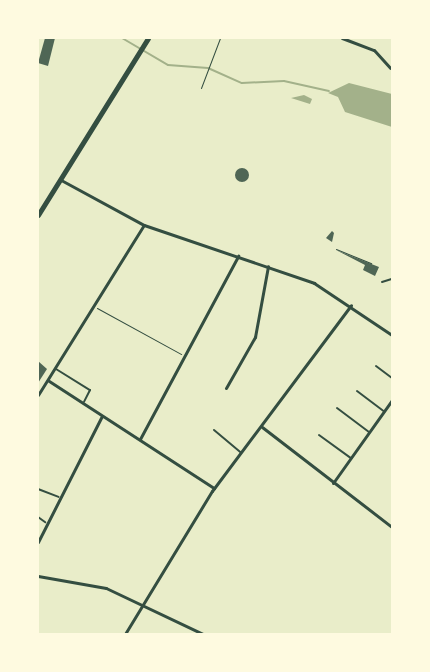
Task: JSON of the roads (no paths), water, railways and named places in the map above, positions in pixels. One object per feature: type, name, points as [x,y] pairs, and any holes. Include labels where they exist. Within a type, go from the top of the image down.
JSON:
[{"type":"main road","points":[[38,215],[148,38]]},
{"type":"street","points":[[342,38],[374,50],[390,68]]},
{"type":"street","points":[[61,180],[144,225],[314,283],[351,305],[392,335]]},
{"type":"street","points":[[38,395],[49,381],[144,225]]},
{"type":"street","points":[[140,439],[238,256]]},
{"type":"street","points":[[226,388],[256,337],[268,266]]},
{"type":"street","points":[[125,634],[214,488],[262,427],[351,305]]},
{"type":"street","points":[[49,381],[214,488]]},
{"type":"street","points":[[333,483],[392,400]]},
{"type":"street","points":[[38,542],[46,522],[102,416]]},
{"type":"street","points":[[262,427],[392,527]]},
{"type":"street","points":[[38,576],[78,581],[142,604],[203,634]]},
{"type":"lane","points":[[382,282],[392,279]]},
{"type":"lane","points":[[376,366],[392,378]]},
{"type":"lane","points":[[56,369],[90,390],[84,402]]},
{"type":"lane","points":[[357,391],[384,411]]},
{"type":"lane","points":[[337,408],[369,432]]},
{"type":"lane","points":[[214,430],[241,453]]},
{"type":"lane","points":[[319,435],[351,458]]},
{"type":"lane","points":[[38,489],[59,497]]},
{"type":"lane","points":[[38,517],[46,522]]},
{"type":"waterway","points":[[122,38],[168,65],[208,68],[242,83],[284,81],[329,91]]}]
